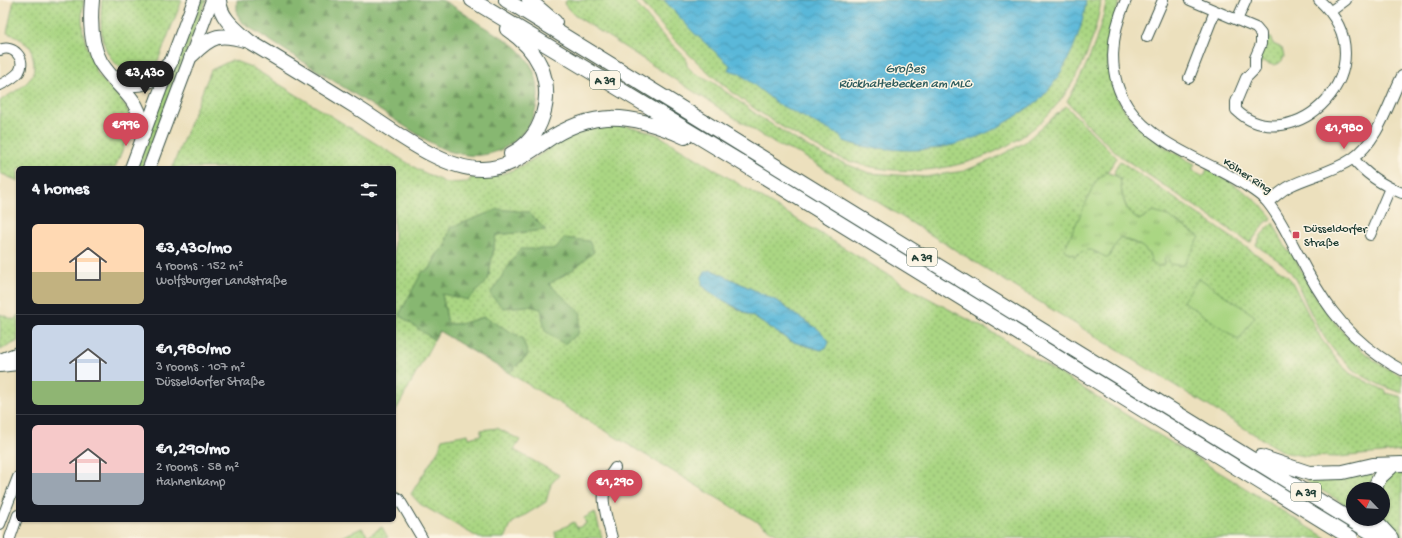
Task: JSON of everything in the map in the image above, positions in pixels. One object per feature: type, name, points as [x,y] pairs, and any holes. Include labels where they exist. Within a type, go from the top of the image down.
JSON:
[{"type":"highway","points":[[92,0],[90,21],[93,42],[101,62],[136,103],[143,125],[143,135]]},
{"type":"highway","points":[[219,0],[226,20],[250,42],[432,154],[466,168],[494,168],[520,159],[568,128],[590,120],[612,117],[624,118],[661,127],[737,160]]},
{"type":"highway","points":[[451,163],[485,163],[516,151],[525,145],[539,127],[546,104],[545,77],[539,63],[530,49],[519,37],[471,0]]},
{"type":"highway","name":"A 39","points":[[471,0],[737,160],[1351,538]]},
{"type":"highway","name":"A 39","points":[[506,0],[1380,538]]},
{"type":"highway","points":[[529,0],[600,58]]},
{"type":"highway","points":[[192,54],[202,45],[220,36],[227,35],[250,42]]},
{"type":"highway","points":[[112,76],[132,85],[140,84],[155,77],[170,63]]},
{"type":"highway","points":[[1232,447],[1309,473],[1343,472],[1373,465],[1398,464]]},
{"type":"highway","points":[[1378,482],[1380,477],[1398,464]]},
{"type":"highway","points":[[1380,526],[1392,538]]},
{"type":"main road","points":[[132,166],[194,0]]},
{"type":"main road","points":[[150,166],[212,0]]},
{"type":"main road","points":[[0,360],[16,354]]},
{"type":"main road","points":[[0,366],[16,366]]},
{"type":"street","name":"Kölner Ring","points":[[1126,0],[1117,21],[1113,45],[1113,66],[1118,88],[1128,106],[1144,126],[1163,140],[1230,176],[1268,202],[1278,217],[1316,288],[1330,310],[1348,331],[1370,350],[1402,370]]},
{"type":"street","points":[[1147,37],[1163,0]]},
{"type":"street","points":[[1190,0],[1256,28],[1261,34],[1261,44],[1255,58],[1255,69],[1247,76],[1236,102],[1236,110],[1244,117],[1259,122],[1277,124],[1299,120],[1315,111],[1326,101],[1336,87],[1340,78],[1345,60],[1343,37],[1331,11],[1319,0]]},
{"type":"street","points":[[1237,20],[1246,0]]},
{"type":"street","points":[[1331,11],[1346,0]]},
{"type":"street","points":[[1189,78],[1215,11]]},
{"type":"street","points":[[0,50],[6,48],[13,49],[19,55],[21,63],[18,73],[0,86]]},
{"type":"street","points":[[1268,202],[1290,186],[1353,158],[1379,127],[1402,76]]},
{"type":"street","points":[[1353,158],[1365,172],[1390,188],[1402,193]]},
{"type":"street","points":[[1370,236],[1390,188]]},
{"type":"street","points":[[612,538],[602,496],[604,484],[615,468]]},
{"type":"street","points":[[0,524],[16,482]]},
{"type":"street","points":[[396,498],[401,503],[422,538]]},
{"type":"street","points":[[10,538],[16,522]]},
{"type":"green space","points":[[14,0],[84,0],[82,18],[83,34],[98,75],[121,99],[129,115],[129,128],[123,149],[116,166],[16,166],[16,180],[0,173],[0,101],[26,83],[33,73],[34,67],[31,48],[16,36],[7,33]]},
{"type":"green space","points":[[102,0],[182,0],[155,68],[148,72],[135,74],[118,65],[111,58],[106,50],[103,40],[101,20]]},
{"type":"green space","points":[[199,0],[206,0],[143,166],[137,166]]},
{"type":"green space","points":[[237,0],[444,1],[517,48],[531,66],[538,86],[537,106],[529,124],[517,139],[500,150],[479,155],[449,151],[428,141],[244,24],[237,14]]},
{"type":"green space","points":[[567,0],[633,0],[663,36],[686,58],[687,66],[694,73],[711,81],[760,117],[796,140],[823,155],[869,173],[925,177],[964,171],[994,159],[1024,143],[1066,106],[1117,158],[1107,172],[1096,182],[1065,250],[1075,256],[1084,250],[1091,249],[1097,254],[1120,237],[1143,247],[1150,255],[1168,258],[1183,266],[1153,212],[1139,220],[1126,207],[1120,178],[1114,174],[1120,161],[1285,274],[1291,280],[1321,339],[1340,364],[1351,374],[1386,391],[1386,393],[1402,397],[1402,451],[1339,457],[1304,456],[1283,452],[800,154],[777,145],[573,14],[564,4]]},
{"type":"green space","name":"Großes Rückhaltebecken am MLC","points":[[640,0],[1101,0],[1097,21],[1084,61],[1063,97],[1050,113],[1034,127],[1017,140],[998,150],[958,165],[937,169],[894,170],[852,162],[829,153],[794,134],[750,106],[692,57]]},
{"type":"green space","points":[[1107,0],[1120,1],[1111,30],[1108,56],[1110,79],[1118,99],[1131,118],[1148,134],[1170,150],[1195,164],[1192,170],[1204,176],[1207,169],[1234,184],[1251,196],[1265,210],[1272,218],[1265,223],[1251,242],[1247,241],[1120,156],[1087,124],[1067,101],[1092,52]]},
{"type":"green space","points":[[1269,38],[1272,38],[1273,44],[1282,48],[1284,57],[1276,65],[1264,61],[1260,65],[1259,57]]},
{"type":"green space","points":[[232,60],[251,67],[419,170],[446,183],[468,182],[471,178],[491,177],[509,172],[525,164],[568,137],[603,125],[624,126],[658,135],[915,291],[995,334],[1326,538],[784,538],[509,373],[528,355],[484,317],[460,324],[448,324],[442,294],[488,280],[496,235],[545,230],[528,212],[450,228],[445,246],[437,254],[430,269],[399,314],[434,340],[396,410],[396,166],[173,166],[211,70]],"holes":[[[712,270],[779,302],[818,329],[827,338],[821,350],[790,341],[755,318],[732,306]]]},
{"type":"green space","points":[[1107,172],[1120,178],[1124,202],[1134,217],[1139,220],[1153,212],[1168,216],[1200,237],[1183,266],[1170,264],[1168,258],[1165,257],[1164,264],[1158,267],[1152,263],[1145,249],[1136,243],[1120,237],[1108,258],[1092,250],[1085,251],[1075,256],[1064,250],[1096,181]]},
{"type":"green space","points":[[498,209],[528,212],[546,230],[496,235],[488,280],[468,300],[442,294],[448,324],[460,324],[484,317],[522,338],[528,354],[509,373],[439,331],[434,340],[399,315],[422,272],[430,269],[437,254],[445,246],[450,228]]},
{"type":"green space","points":[[1273,223],[1288,252],[1291,251],[1310,287],[1328,314],[1349,339],[1361,350],[1388,369],[1402,376],[1402,393],[1385,387],[1356,371],[1344,362],[1334,351],[1316,324],[1297,282],[1291,273],[1281,263],[1256,245],[1262,234]]},
{"type":"green space","points":[[564,238],[589,241],[594,252],[571,271],[549,284],[581,313],[578,334],[564,344],[545,331],[541,309],[528,306],[503,308],[490,294],[520,249],[556,249]]},
{"type":"green space","points":[[1199,278],[1255,316],[1239,340],[1183,301]]},
{"type":"green space","points":[[0,314],[14,320],[16,318],[16,342],[0,350]]},
{"type":"green space","points":[[497,428],[520,440],[514,450],[559,475],[551,484],[546,502],[512,523],[505,538],[479,538],[420,504],[411,494],[439,449],[442,439],[468,434],[469,438],[481,435],[481,430]]},
{"type":"green space","points":[[1402,470],[1402,537],[1388,526],[1390,526],[1390,482],[1383,482],[1394,472]]},
{"type":"green space","points":[[1370,473],[1374,476],[1371,482],[1346,482],[1346,505],[1306,481]]},
{"type":"green space","points":[[595,512],[602,538],[556,538],[555,532],[574,522],[577,528],[586,524],[584,518]]},
{"type":"green space","points":[[382,527],[388,538],[339,538],[362,528],[368,536]]},
{"type":"water","name":"Großes Rückhaltebecken am MLC","points":[[664,0],[1086,0],[1077,39],[1065,66],[1049,89],[1039,100],[1006,123],[974,138],[942,147],[907,150],[871,148],[859,146],[842,140],[839,135],[778,104],[739,73],[728,70],[730,65],[694,33]]},
{"type":"water","points":[[712,270],[779,302],[818,329],[829,342],[827,347],[821,350],[790,341],[755,318],[712,294],[702,285],[702,276],[706,271]]},
{"type":"place","name":"Düsseldorfer Straße","points":[[1296,235]]}]
